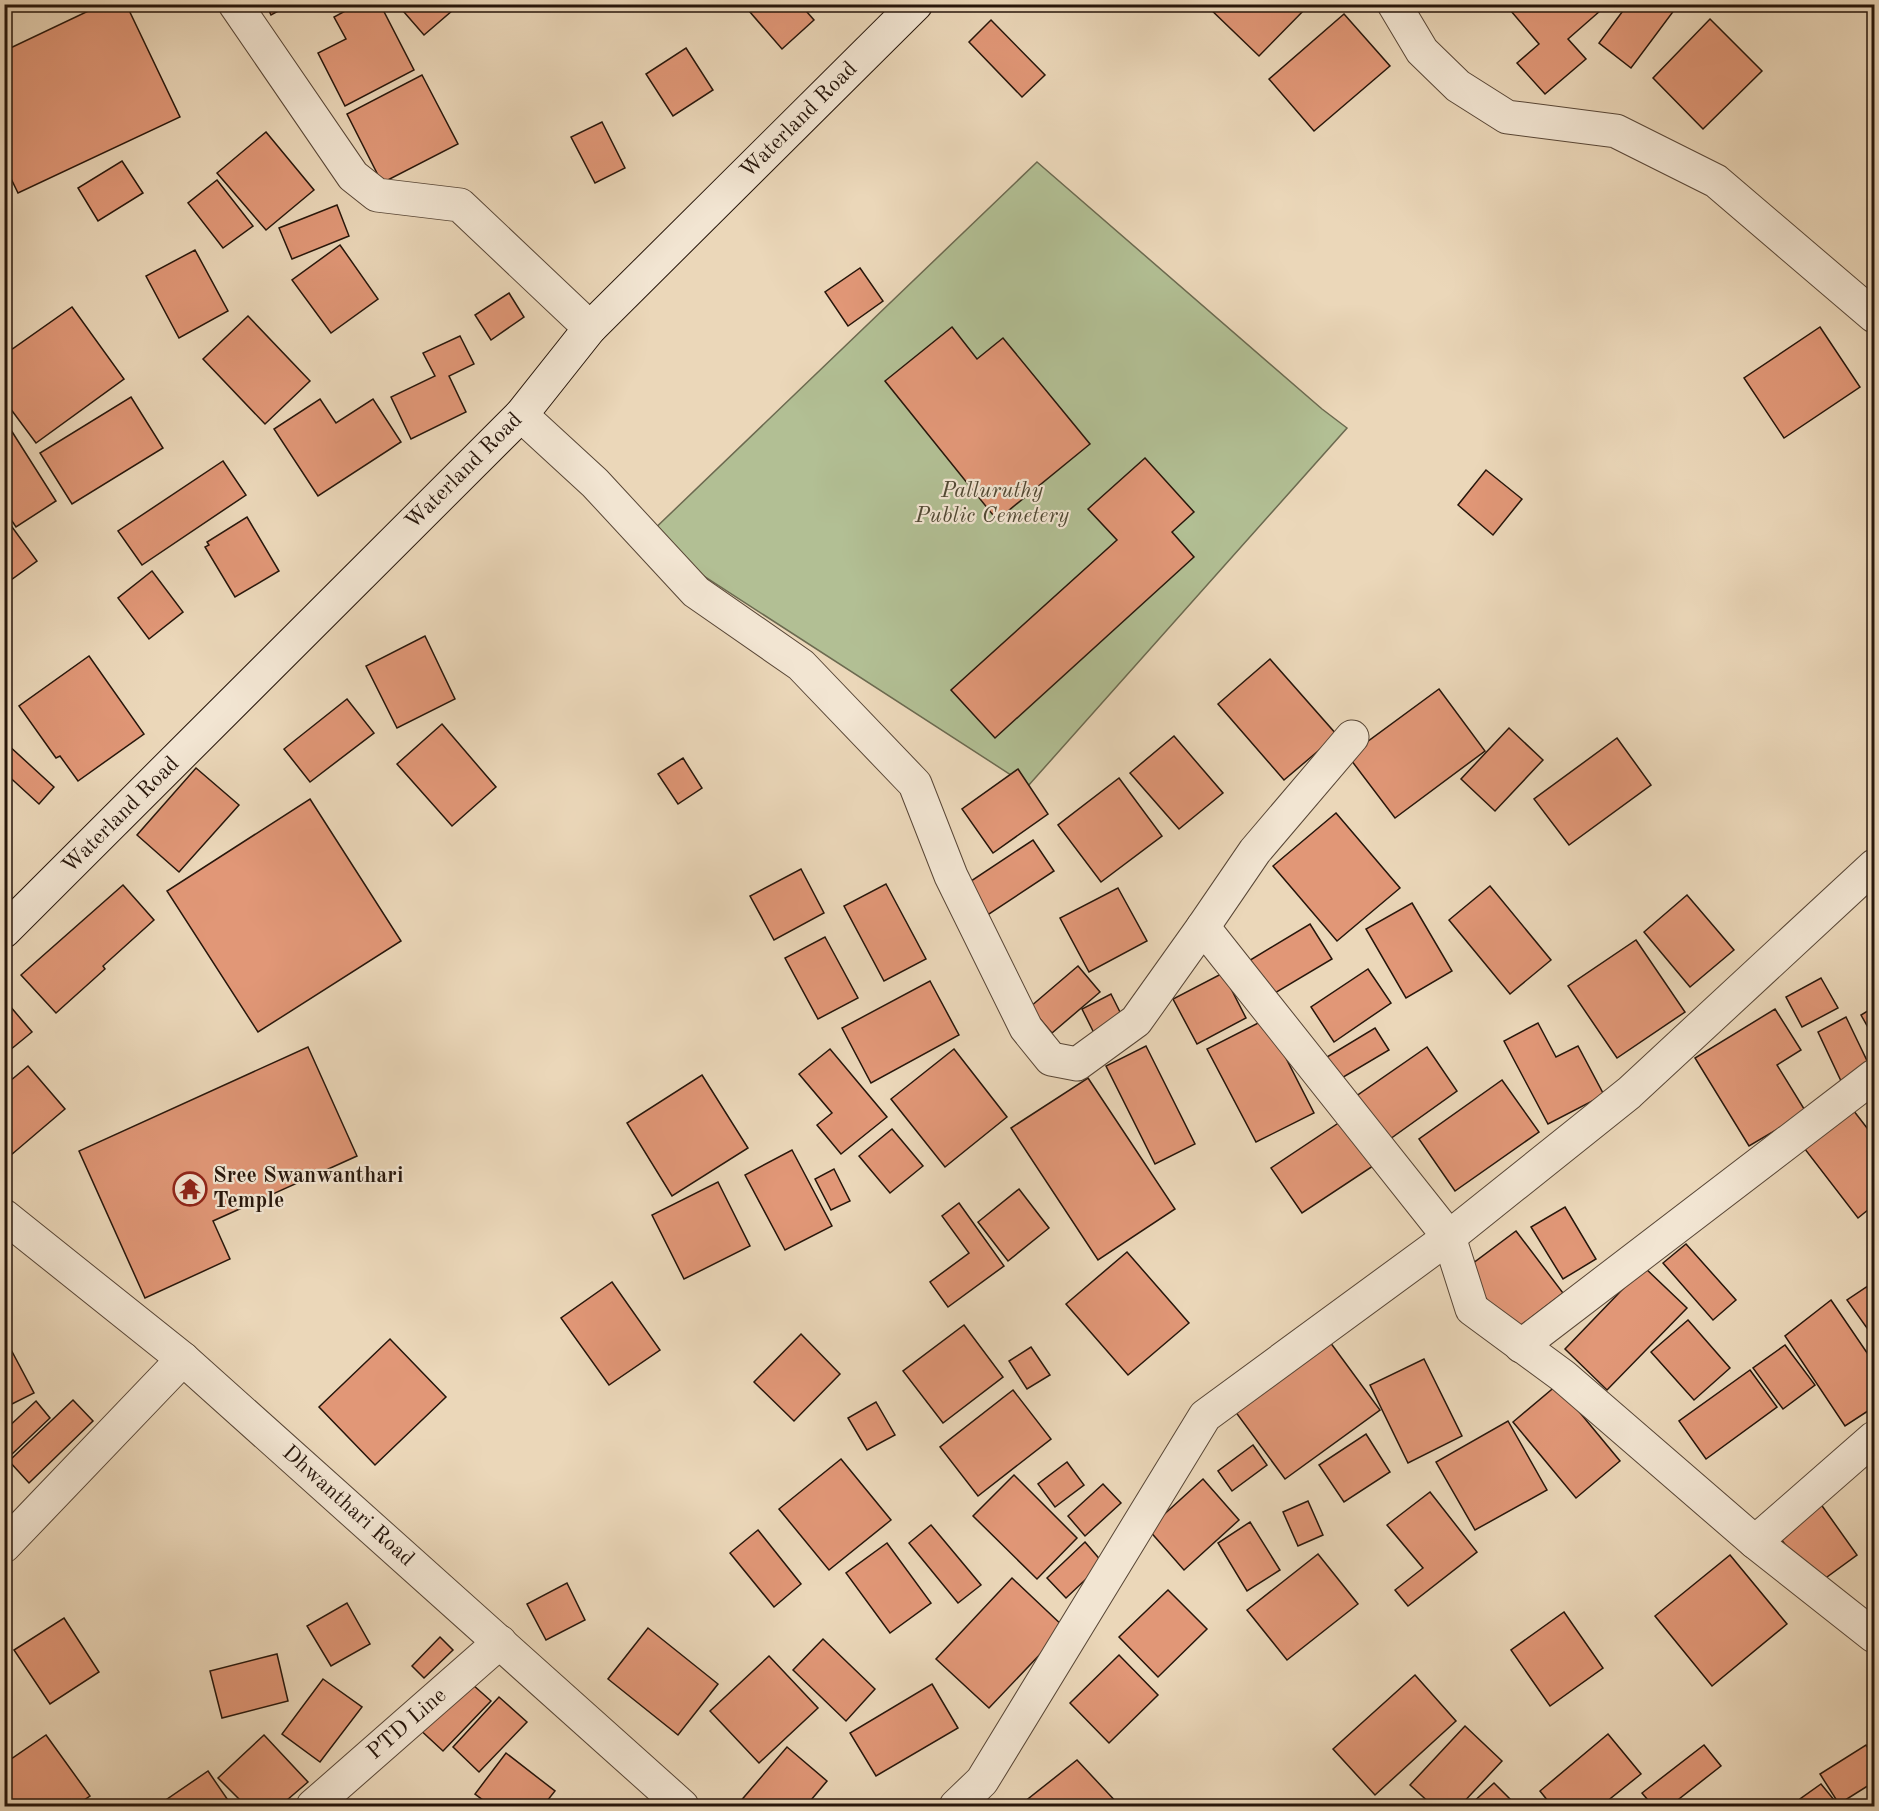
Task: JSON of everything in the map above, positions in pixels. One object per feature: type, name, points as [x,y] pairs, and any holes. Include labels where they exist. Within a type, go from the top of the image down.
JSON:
[{"type":"street","points":[[235,4],[353,176],[377,195],[460,205],[590,328]]},
{"type":"street","name":"Waterland Road","points":[[4,931],[521,415],[590,328],[916,4]]},
{"type":"street","points":[[1394,4],[1422,51],[1458,86],[1507,117],[1616,131],[1716,181],[1875,316]]},
{"type":"street","points":[[521,415],[595,483],[696,592],[801,665],[915,784],[951,876],[1026,1028],[1051,1059],[1077,1064],[1136,1020],[1255,851],[1352,737]]},
{"type":"street","points":[[956,1806],[982,1781],[1205,1416],[1449,1237],[1629,1093],[1875,866]]},
{"type":"street","points":[[1203,927],[1311,1060],[1449,1237],[1472,1309],[1563,1376],[1755,1542],[1875,1636]]},
{"type":"street","points":[[1521,1346],[1875,1076]]},
{"type":"street","name":"Dhwanthari Road","points":[[4,1216],[183,1359],[682,1806]]},
{"type":"street","points":[[4,1546],[183,1359]]},
{"type":"street","points":[[1755,1542],[1875,1438]]},
{"type":"street","name":"PTD Line","points":[[313,1806],[501,1642]]},
{"type":"green space","name":"Palluruthy Public Cemetery","points":[[1037,162],[1322,409],[1347,428],[1028,786],[645,538]]},
{"type":"building","points":[[103,4],[126,4],[180,117],[18,193],[4,164],[4,51]]},
{"type":"building","points":[[266,4],[291,4],[271,15]]},
{"type":"building","points":[[358,4],[380,4],[414,70],[345,106],[318,53],[346,39],[334,17]]},
{"type":"building","points":[[397,4],[460,4],[424,35]]},
{"type":"building","points":[[743,4],[800,4],[814,20],[782,49]]},
{"type":"building","points":[[1205,4],[1310,4],[1259,56]]},
{"type":"building","points":[[1505,4],[1594,4],[1600,11],[1568,39],[1586,59],[1545,94],[1517,63],[1539,44]]},
{"type":"building","points":[[1628,4],[1678,5],[1631,68],[1599,43]]},
{"type":"building","points":[[1344,14],[1390,66],[1314,131],[1269,79]]},
{"type":"building","points":[[1710,19],[1762,71],[1703,129],[1653,78]]},
{"type":"building","points":[[991,20],[1045,75],[1022,97],[969,42]]},
{"type":"building","points":[[686,48],[713,90],[673,116],[646,74]]},
{"type":"building","points":[[422,75],[458,144],[382,183],[347,114]]},
{"type":"building","points":[[602,122],[625,168],[595,183],[571,137]]},
{"type":"building","points":[[266,132],[314,190],[266,230],[217,173]]},
{"type":"building","points":[[122,161],[143,193],[98,221],[78,188]]},
{"type":"building","points":[[217,180],[253,226],[223,248],[188,203]]},
{"type":"building","points":[[337,205],[349,236],[292,259],[279,228]]},
{"type":"building","points":[[340,245],[378,299],[331,333],[292,280]]},
{"type":"building","points":[[195,250],[228,311],[179,338],[146,276]]},
{"type":"building","points":[[860,268],[883,301],[848,326],[825,292]]},
{"type":"building","points":[[509,293],[524,317],[491,340],[475,315]]},
{"type":"building","points":[[72,307],[124,379],[36,443],[4,400],[4,355]]},
{"type":"building","points":[[248,316],[310,381],[265,424],[203,359]]},
{"type":"building","points":[[952,327],[977,359],[1003,338],[1090,444],[997,520],[885,381]]},
{"type":"building","points":[[1820,327],[1860,387],[1784,438],[1744,378]]},
{"type":"building","points":[[460,336],[474,364],[449,376],[466,412],[411,439],[391,397],[435,376],[423,353]]},
{"type":"building","points":[[131,397],[163,448],[72,504],[40,453]]},
{"type":"building","points":[[320,399],[336,423],[373,399],[401,442],[318,496],[274,429]]},
{"type":"building","points":[[4,419],[56,501],[16,527],[4,509]]},
{"type":"building","points":[[1145,458],[1194,512],[1172,532],[1194,557],[995,738],[951,690],[1117,540],[1088,509]]},
{"type":"building","points":[[223,461],[246,495],[142,565],[118,531]]},
{"type":"building","points":[[1486,470],[1522,499],[1493,535],[1458,505]]},
{"type":"building","points":[[4,516],[37,561],[4,585]]},
{"type":"building","points":[[247,517],[279,571],[235,597],[205,547],[209,545],[207,542]]},
{"type":"building","points":[[152,571],[183,612],[149,639],[118,598]]},
{"type":"building","points":[[425,636],[455,699],[397,728],[366,666]]},
{"type":"building","points":[[89,656],[144,734],[78,781],[60,756],[56,758],[19,706]]},
{"type":"building","points":[[1270,659],[1337,735],[1284,780],[1218,704]]},
{"type":"building","points":[[1439,689],[1485,751],[1395,818],[1348,756]]},
{"type":"building","points":[[347,699],[374,733],[310,782],[284,749]]},
{"type":"building","points":[[442,724],[496,787],[452,826],[397,764]]},
{"type":"building","points":[[1509,728],[1543,760],[1495,811],[1461,779]]},
{"type":"building","points":[[1174,736],[1223,793],[1179,829],[1130,773]]},
{"type":"building","points":[[1617,738],[1651,785],[1569,845],[1534,799]]},
{"type":"building","points":[[7,744],[54,787],[39,804],[4,772],[4,746]]},
{"type":"building","points":[[683,758],[702,788],[678,804],[658,774]]},
{"type":"building","points":[[196,768],[239,805],[179,872],[137,835]]},
{"type":"building","points":[[1018,769],[1048,814],[993,853],[962,809]]},
{"type":"building","points":[[1119,778],[1162,836],[1101,882],[1058,825]]},
{"type":"building","points":[[310,799],[401,941],[258,1032],[167,891]]},
{"type":"building","points":[[1336,813],[1400,888],[1337,941],[1273,866]]},
{"type":"building","points":[[1033,840],[1054,871],[980,920],[959,889]]},
{"type":"building","points":[[801,869],[824,913],[774,940],[750,896]]},
{"type":"building","points":[[886,884],[926,959],[884,981],[844,906]]},
{"type":"building","points":[[123,885],[154,920],[103,966],[105,969],[56,1013],[21,975]]},
{"type":"building","points":[[1490,886],[1551,960],[1510,994],[1449,920]]},
{"type":"building","points":[[1118,888],[1147,941],[1089,972],[1060,918]]},
{"type":"building","points":[[1687,895],[1734,950],[1690,987],[1644,932]]},
{"type":"building","points":[[1412,903],[1452,971],[1406,998],[1366,929]]},
{"type":"building","points":[[1310,924],[1332,959],[1268,997],[1247,962]]},
{"type":"building","points":[[825,937],[858,998],[818,1019],[785,958]]},
{"type":"building","points":[[1636,940],[1685,1012],[1617,1058],[1568,986]]},
{"type":"building","points":[[1078,966],[1100,992],[1052,1033],[1030,1007]]},
{"type":"building","points":[[1368,969],[1391,1003],[1334,1042],[1311,1007]]},
{"type":"building","points":[[1223,973],[1246,1018],[1197,1044],[1173,999]]},
{"type":"building","points":[[1821,978],[1838,1008],[1802,1027],[1786,997]]},
{"type":"building","points":[[930,981],[959,1035],[871,1083],[842,1028]]},
{"type":"building","points":[[1111,994],[1126,1024],[1097,1039],[1082,1009]]},
{"type":"building","points":[[4,999],[32,1032],[4,1055]]},
{"type":"building","points":[[1874,1007],[1874,1038],[1861,1015]]},
{"type":"building","points":[[1775,1009],[1801,1050],[1777,1065],[1806,1112],[1749,1146],[1695,1058]]},
{"type":"building","points":[[1846,1017],[1871,1069],[1842,1083],[1818,1032]]},
{"type":"building","points":[[1266,1019],[1314,1113],[1256,1142],[1207,1049]]},
{"type":"building","points":[[1538,1023],[1556,1057],[1578,1046],[1604,1095],[1548,1124],[1504,1041]]},
{"type":"building","points":[[1375,1028],[1389,1050],[1335,1082],[1322,1060]]},
{"type":"building","points":[[1146,1046],[1195,1144],[1155,1164],[1106,1066]]},
{"type":"building","name":"Sree Swanwanthari Temple","points":[[308,1047],[357,1156],[213,1221],[230,1259],[145,1298],[79,1151]]},
{"type":"building","points":[[1427,1047],[1457,1091],[1383,1144],[1352,1099]]},
{"type":"building","points":[[830,1049],[887,1117],[841,1154],[817,1125],[832,1113],[799,1074]]},
{"type":"building","points":[[954,1049],[1007,1117],[945,1167],[891,1099]]},
{"type":"building","points":[[28,1066],[65,1109],[4,1161],[4,1086]]},
{"type":"building","points":[[702,1075],[748,1148],[672,1196],[627,1123]]},
{"type":"building","points":[[1088,1078],[1175,1209],[1098,1260],[1011,1128]]},
{"type":"building","points":[[1502,1080],[1539,1132],[1455,1191],[1419,1139]]},
{"type":"building","points":[[1850,1106],[1874,1137],[1874,1205],[1858,1218],[1801,1144]]},
{"type":"building","points":[[1343,1120],[1373,1166],[1302,1213],[1271,1168]]},
{"type":"building","points":[[892,1129],[923,1166],[890,1193],[859,1156]]},
{"type":"building","points":[[792,1150],[832,1226],[785,1250],[745,1175]]},
{"type":"building","points":[[834,1169],[850,1201],[831,1210],[815,1179]]},
{"type":"building","points":[[718,1182],[750,1246],[684,1279],[652,1215]]},
{"type":"building","points":[[1019,1189],[1049,1228],[1008,1261],[978,1222]]},
{"type":"building","points":[[959,1203],[1004,1266],[948,1307],[930,1282],[969,1253],[942,1216]]},
{"type":"building","points":[[1565,1207],[1596,1259],[1563,1279],[1531,1227]]},
{"type":"building","points":[[1516,1231],[1563,1293],[1512,1332],[1464,1270]]},
{"type":"building","points":[[1686,1244],[1736,1300],[1713,1320],[1663,1263]]},
{"type":"building","points":[[1127,1252],[1189,1323],[1128,1375],[1066,1304]]},
{"type":"building","points":[[1644,1267],[1687,1308],[1607,1390],[1565,1349]]},
{"type":"building","points":[[612,1282],[660,1350],[609,1385],[561,1318]]},
{"type":"building","points":[[1874,1282],[1874,1338],[1847,1300]]},
{"type":"building","points":[[1831,1300],[1874,1363],[1874,1407],[1845,1426],[1785,1336]]},
{"type":"building","points":[[1688,1320],[1730,1368],[1694,1400],[1651,1352]]},
{"type":"building","points":[[964,1325],[1003,1377],[943,1423],[903,1371]]},
{"type":"building","points":[[801,1334],[840,1374],[794,1421],[754,1382]]},
{"type":"building","points":[[1327,1338],[1380,1410],[1285,1479],[1232,1407]]},
{"type":"building","points":[[390,1339],[446,1397],[375,1465],[319,1407]]},
{"type":"building","points":[[8,1344],[34,1393],[4,1408],[4,1346]]},
{"type":"building","points":[[1785,1345],[1815,1385],[1783,1409],[1753,1368]]},
{"type":"building","points":[[1031,1347],[1050,1375],[1027,1389],[1009,1361]]},
{"type":"building","points":[[1424,1359],[1462,1436],[1408,1463],[1370,1385]]},
{"type":"building","points":[[1750,1370],[1777,1407],[1706,1459],[1679,1421]]},
{"type":"building","points":[[1557,1385],[1620,1461],[1576,1498],[1513,1422]]},
{"type":"building","points":[[1013,1390],[1051,1439],[978,1496],[940,1447]]},
{"type":"building","points":[[73,1400],[93,1421],[29,1483],[9,1461]]},
{"type":"building","points":[[36,1401],[50,1418],[10,1456],[4,1450],[4,1431]]},
{"type":"building","points":[[876,1402],[895,1435],[867,1450],[848,1418]]},
{"type":"building","points":[[1508,1421],[1547,1490],[1475,1530],[1436,1462]]},
{"type":"building","points":[[1366,1434],[1390,1472],[1344,1502],[1319,1465]]},
{"type":"building","points":[[1253,1445],[1267,1465],[1232,1491],[1218,1471]]},
{"type":"building","points":[[841,1459],[891,1520],[829,1570],[779,1509]]},
{"type":"building","points":[[1067,1462],[1084,1485],[1055,1507],[1038,1484]]},
{"type":"building","points":[[1014,1475],[1077,1538],[1037,1579],[973,1516]]},
{"type":"building","points":[[1203,1479],[1239,1520],[1184,1570],[1148,1529]]},
{"type":"building","points":[[1103,1484],[1121,1503],[1085,1536],[1068,1516]]},
{"type":"building","points":[[1430,1492],[1477,1552],[1408,1606],[1395,1590],[1423,1568],[1387,1525]]},
{"type":"building","points":[[1308,1501],[1323,1535],[1298,1546],[1283,1512]]},
{"type":"building","points":[[1820,1503],[1857,1555],[1816,1585],[1777,1534]]},
{"type":"building","points":[[1250,1522],[1280,1570],[1247,1591],[1218,1543]]},
{"type":"building","points":[[931,1525],[981,1585],[958,1603],[909,1543]]},
{"type":"building","points":[[758,1530],[801,1584],[774,1607],[730,1553]]},
{"type":"building","points":[[1085,1542],[1103,1563],[1066,1598],[1047,1578]]},
{"type":"building","points":[[887,1543],[931,1603],[890,1633],[846,1573]]},
{"type":"building","points":[[1318,1554],[1358,1604],[1287,1660],[1247,1610]]},
{"type":"building","points":[[1730,1555],[1787,1624],[1712,1686],[1655,1616]]},
{"type":"building","points":[[1012,1578],[1065,1628],[989,1708],[936,1659]]},
{"type":"building","points":[[567,1583],[585,1620],[546,1640],[527,1604]]},
{"type":"building","points":[[1168,1590],[1207,1629],[1158,1677],[1119,1637]]},
{"type":"building","points":[[347,1603],[370,1644],[331,1666],[307,1626]]},
{"type":"building","points":[[1564,1612],[1603,1668],[1550,1706],[1511,1650]]},
{"type":"building","points":[[64,1618],[99,1672],[50,1704],[14,1650]]},
{"type":"building","points":[[648,1628],[718,1684],[678,1735],[608,1679]]},
{"type":"building","points":[[440,1637],[453,1650],[424,1678],[412,1666]]},
{"type":"building","points":[[823,1639],[875,1689],[846,1721],[793,1670]]},
{"type":"building","points":[[277,1654],[288,1701],[222,1718],[210,1671]]},
{"type":"building","points":[[1119,1655],[1158,1695],[1109,1743],[1070,1703]]},
{"type":"building","points":[[769,1656],[818,1708],[759,1763],[710,1711]]},
{"type":"building","points":[[1415,1675],[1456,1721],[1375,1795],[1333,1749]]},
{"type":"building","points":[[463,1676],[491,1701],[443,1751],[416,1726]]},
{"type":"building","points":[[323,1679],[362,1707],[320,1762],[282,1734]]},
{"type":"building","points":[[932,1684],[958,1728],[876,1776],[850,1733]]},
{"type":"building","points":[[499,1697],[527,1722],[479,1772],[453,1747]]},
{"type":"building","points":[[1465,1726],[1502,1761],[1460,1806],[1433,1806],[1410,1785]]},
{"type":"building","points":[[1608,1734],[1641,1774],[1601,1806],[1552,1806],[1540,1791]]},
{"type":"building","points":[[46,1735],[90,1796],[75,1806],[4,1806],[4,1764]]},
{"type":"building","points":[[264,1735],[308,1782],[280,1806],[246,1806],[218,1778]]},
{"type":"building","points":[[1704,1745],[1721,1766],[1670,1806],[1653,1806],[1642,1793]]},
{"type":"building","points":[[1866,1745],[1874,1758],[1874,1782],[1839,1804],[1820,1774]]},
{"type":"building","points":[[787,1747],[827,1781],[806,1806],[743,1806],[739,1803]]},
{"type":"building","points":[[506,1753],[555,1791],[543,1806],[491,1806],[475,1794]]},
{"type":"building","points":[[1077,1760],[1120,1806],[1019,1806]]},
{"type":"building","points":[[208,1771],[232,1806],[157,1806]]},
{"type":"building","points":[[1494,1783],[1517,1806],[1469,1806]]},
{"type":"building","points":[[1821,1784],[1839,1806],[1806,1806],[1800,1799]]},
{"type":"place","name":"Sree Swanwanthari Temple","points":[[190,1189]]}]
